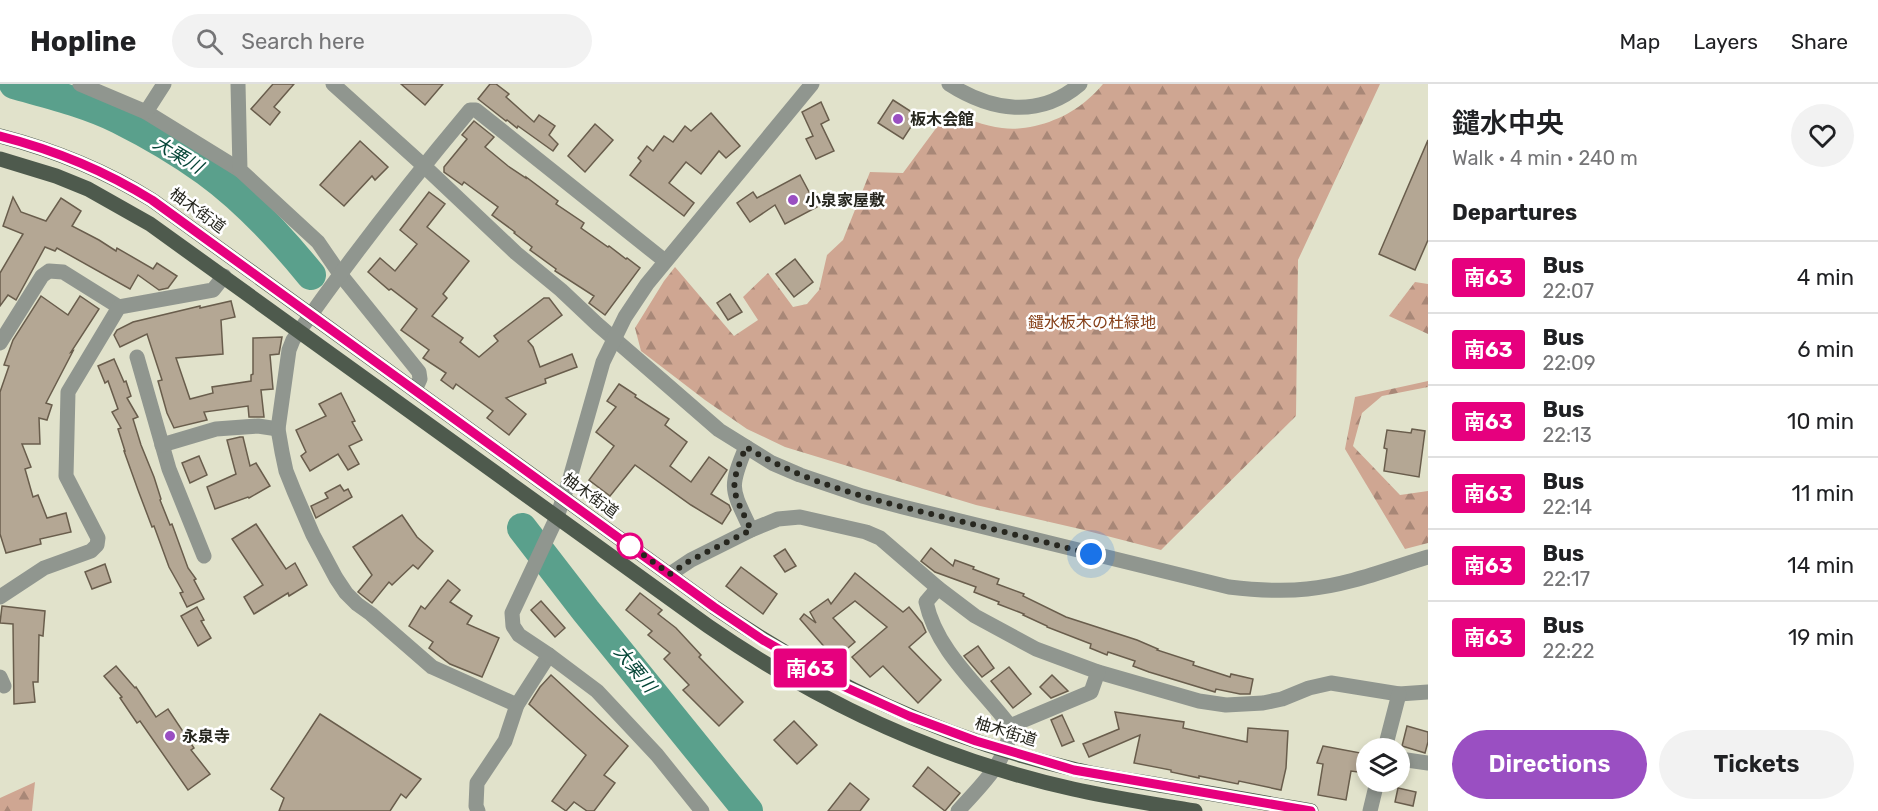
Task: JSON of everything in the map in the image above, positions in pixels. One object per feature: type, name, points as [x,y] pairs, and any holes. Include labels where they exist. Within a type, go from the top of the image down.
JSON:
[{"type":"main road","name":"柚木街道","points":[[0,136],[68,156],[132,187],[208,239],[763,640],[845,687],[936,727],[1074,770],[1311,811]]},
{"type":"main road","points":[[0,159],[56,176],[88,189],[150,224],[738,647],[804,687],[878,723],[996,767],[1072,789],[1195,811]]},
{"type":"street","points":[[80,84],[146,112],[240,170],[318,242],[339,276],[419,372],[420,379],[415,390]]},
{"type":"street","points":[[146,112],[164,84]]},
{"type":"street","points":[[238,84],[240,170]]},
{"type":"street","points":[[333,84],[516,253],[700,414],[772,463],[862,496],[1229,587],[1257,590],[1306,590],[1350,581],[1428,558]]},
{"type":"street","points":[[702,811],[657,755],[597,691],[522,638],[515,630],[512,613],[548,538],[564,498],[599,375],[614,339],[638,296],[812,84]]},
{"type":"street","points":[[949,84],[983,102],[1014,107],[1046,102],[1071,91],[1080,84]]},
{"type":"street","points":[[517,705],[432,667],[346,593],[313,535],[286,471],[278,429],[289,350],[300,330],[339,276],[470,110],[476,110],[665,261]]},
{"type":"street","points":[[0,343],[42,276],[49,271],[63,272],[119,307],[213,290],[224,276]]},
{"type":"street","points":[[0,597],[44,568],[91,551],[98,545],[98,537],[66,476],[68,392],[119,307]]},
{"type":"street","points":[[137,357],[169,469],[204,556]]},
{"type":"street","points":[[162,445],[216,429],[258,426],[278,429]]},
{"type":"street","points":[[746,447],[735,473],[734,492],[751,530]]},
{"type":"street","points":[[670,574],[691,560],[751,530],[778,519],[800,516],[866,532],[880,538],[938,588],[975,616],[1036,649],[1098,672],[1199,701],[1226,705],[1272,701],[1331,682],[1399,694],[1428,692]]},
{"type":"street","points":[[938,588],[926,602],[928,613],[968,679],[1010,726],[1010,736],[996,767],[958,811]]},
{"type":"street","points":[[478,811],[476,806],[477,783],[504,741],[517,705],[549,655]]},
{"type":"street","points":[[1010,726],[1091,692],[1098,672]]},
{"type":"street","points":[[1388,738],[1399,694]]},
{"type":"street","points":[[1410,760],[1428,763]]},
{"type":"street","points":[[1370,811],[1375,792]]},
{"type":"green space","name":"鑓水板木の杜緑地","points":[[1103,84],[1380,84],[1298,260],[1296,416],[1161,550],[976,505],[785,447],[747,429],[641,351],[635,328],[675,267],[734,336],[758,320],[743,297],[768,273],[793,307],[807,304],[819,290],[827,255],[843,240],[870,172],[903,173],[948,112],[995,127],[1024,128],[1058,119],[1078,107]]},
{"type":"green space","points":[[1415,282],[1428,284],[1428,334],[1389,316]]},
{"type":"green space","points":[[1428,381],[1428,387],[1382,396],[1362,413],[1353,446],[1400,495],[1428,491],[1428,543],[1405,549],[1345,449],[1355,397]]},
{"type":"green space","points":[[35,782],[32,811],[0,811],[0,798]]},
{"type":"building","points":[[273,84],[294,84],[274,107],[280,112],[270,125],[251,109]]},
{"type":"building","points":[[401,84],[443,84],[425,105]]},
{"type":"building","points":[[490,84],[496,84],[509,94],[506,97],[534,122],[539,115],[555,126],[549,135],[558,144],[553,151],[518,126],[517,128],[506,121],[478,99]]},
{"type":"building","name":"板木会館","points":[[893,100],[918,116],[903,139],[878,123]]},
{"type":"building","points":[[821,102],[829,120],[821,124],[834,151],[816,159],[806,139],[813,136],[802,112]]},
{"type":"building","points":[[711,113],[740,146],[726,158],[719,151],[701,174],[686,162],[669,183],[694,203],[684,216],[630,175],[641,161],[638,158],[647,146],[653,151],[664,136],[673,142],[685,126],[691,131]]},
{"type":"building","points":[[474,121],[494,137],[485,147],[558,201],[556,204],[584,223],[581,228],[640,268],[605,315],[589,303],[594,296],[555,271],[556,269],[530,250],[532,247],[492,215],[498,207],[464,182],[462,185],[444,172],[444,167],[467,139],[462,135]]},
{"type":"building","points":[[595,124],[613,140],[585,172],[568,156]]},
{"type":"building","points":[[1428,140],[1428,240],[1415,270],[1379,254]]},
{"type":"building","points":[[360,141],[388,167],[375,180],[372,176],[344,206],[320,185]]},
{"type":"building","name":"小泉家屋敷","points":[[800,175],[817,207],[785,224],[775,205],[750,222],[737,203],[753,192],[757,198]]},
{"type":"building","points":[[429,192],[445,204],[427,227],[469,261],[443,294],[447,298],[432,316],[463,338],[460,342],[479,357],[498,341],[494,336],[544,298],[549,298],[562,315],[528,341],[533,347],[540,367],[572,354],[577,367],[545,379],[546,383],[506,398],[526,414],[509,435],[487,418],[493,411],[456,384],[453,389],[441,380],[446,373],[423,358],[429,350],[401,330],[417,309],[368,272],[380,258],[395,271],[417,244],[400,230]]},
{"type":"building","points":[[13,197],[21,212],[46,221],[61,198],[81,211],[72,226],[153,269],[157,263],[177,276],[168,288],[159,290],[138,275],[130,289],[57,248],[55,251],[45,247],[16,300],[8,295],[0,306],[0,273],[23,234],[3,226]]},
{"type":"building","points":[[795,259],[813,282],[794,297],[776,274]]},
{"type":"building","points":[[730,294],[742,312],[728,320],[717,303]]},
{"type":"building","points":[[41,296],[68,315],[80,296],[99,309],[71,352],[73,351],[46,403],[52,405],[47,420],[39,418],[40,444],[22,444],[31,467],[25,469],[33,497],[38,495],[47,518],[66,513],[71,532],[40,539],[41,544],[6,553],[0,534],[0,392],[9,366],[4,365],[13,340]]},
{"type":"building","points":[[231,301],[235,317],[221,320],[223,354],[176,358],[190,399],[213,393],[212,387],[251,381],[253,338],[282,337],[279,354],[270,355],[273,389],[261,390],[264,417],[249,417],[248,406],[204,412],[207,420],[174,428],[167,413],[158,381],[162,380],[147,334],[120,347],[114,335],[117,330],[133,322]]},
{"type":"building","points":[[114,359],[131,396],[127,398],[138,417],[133,419],[160,500],[170,525],[172,524],[188,568],[196,579],[194,580],[204,599],[187,607],[180,593],[183,592],[169,567],[138,490],[124,451],[118,429],[121,428],[112,412],[118,409],[108,381],[105,383],[98,366]]},
{"type":"building","points":[[619,384],[669,419],[665,425],[687,442],[670,466],[691,482],[709,457],[727,470],[711,494],[729,505],[731,510],[722,524],[635,465],[610,496],[589,480],[614,446],[596,432],[616,407],[607,401]]},
{"type":"building","points":[[341,393],[362,440],[349,446],[359,464],[348,470],[338,454],[310,471],[301,456],[306,452],[296,430],[326,416],[319,404]]},
{"type":"building","points":[[1412,429],[1425,431],[1419,477],[1384,471],[1387,430],[1411,433]]},
{"type":"building","points":[[243,437],[250,466],[256,463],[270,486],[249,498],[215,509],[207,487],[236,474],[227,440]]},
{"type":"building","points":[[199,456],[207,475],[190,483],[182,463]]},
{"type":"building","points":[[340,485],[344,491],[348,489],[352,497],[316,518],[311,506],[328,498],[325,493]]},
{"type":"building","points":[[402,515],[417,537],[433,551],[418,569],[413,565],[392,585],[389,582],[372,603],[358,592],[372,575],[353,547]]},
{"type":"building","points":[[256,524],[286,569],[295,563],[307,585],[289,596],[288,593],[254,614],[244,597],[263,585],[232,539]]},
{"type":"building","points":[[931,548],[953,566],[955,560],[974,567],[973,569],[999,579],[997,584],[1024,594],[1023,596],[1066,617],[1137,640],[1157,650],[1194,662],[1193,665],[1230,677],[1231,674],[1253,679],[1250,694],[1216,689],[1215,692],[1149,672],[1133,666],[1135,661],[1108,652],[1107,655],[1090,648],[1091,644],[1047,627],[974,592],[976,587],[935,572],[921,561]]},
{"type":"building","points":[[785,549],[796,566],[785,572],[774,556]]},
{"type":"building","points":[[105,564],[111,582],[92,589],[85,572]]},
{"type":"building","points":[[741,567],[777,594],[763,614],[726,586]]},
{"type":"building","points":[[855,573],[903,612],[909,607],[922,623],[926,632],[909,647],[941,680],[918,703],[883,666],[870,677],[852,657],[887,627],[855,601],[833,618],[855,642],[835,659],[800,619],[804,614],[816,623],[810,612],[828,599],[831,604]]},
{"type":"building","points":[[448,580],[460,590],[450,602],[472,616],[467,624],[499,638],[482,677],[450,664],[429,648],[433,642],[409,626],[421,606],[425,609]]},
{"type":"building","points":[[640,593],[662,610],[658,614],[676,628],[701,655],[699,657],[743,702],[719,726],[683,690],[689,685],[664,659],[670,653],[648,635],[652,631],[626,610]]},
{"type":"building","points":[[541,601],[565,628],[555,637],[531,610]]},
{"type":"building","points":[[2,606],[45,611],[43,636],[39,635],[38,682],[33,682],[35,702],[14,704],[13,624],[0,623]]},
{"type":"building","points":[[197,607],[204,620],[201,621],[211,638],[198,646],[181,616]]},
{"type":"building","points":[[978,646],[994,668],[982,677],[964,656]]},
{"type":"building","points":[[116,666],[136,687],[156,717],[168,709],[194,748],[191,750],[210,774],[188,790],[140,721],[137,723],[120,698],[122,697],[104,676]]},
{"type":"building","points":[[1009,667],[1031,694],[1013,708],[991,681]]},
{"type":"building","points":[[551,675],[628,746],[604,775],[615,783],[594,811],[587,811],[574,802],[566,811],[552,801],[586,755],[529,704]]},
{"type":"building","points":[[1052,675],[1068,691],[1051,698],[1040,687]]},
{"type":"building","points":[[1115,712],[1184,722],[1183,728],[1247,742],[1248,728],[1288,731],[1286,768],[1281,790],[1239,781],[1238,784],[1199,776],[1199,778],[1134,763],[1140,735],[1089,757],[1083,744],[1119,729]]},
{"type":"building","points":[[320,714],[421,779],[406,798],[401,794],[390,811],[279,811],[284,798],[271,789]]},
{"type":"building","points":[[1062,715],[1074,741],[1062,746],[1051,720]]},
{"type":"building","points":[[794,721],[817,745],[797,764],[774,740]]},
{"type":"building","points":[[1407,726],[1428,732],[1425,753],[1410,748],[1410,738],[1404,738]]},
{"type":"building","points":[[1323,746],[1356,752],[1356,772],[1351,771],[1346,800],[1318,795],[1323,764],[1317,763]]},
{"type":"building","points":[[928,767],[960,793],[945,811],[913,786]]},
{"type":"building","points":[[850,783],[869,799],[860,811],[828,811]]},
{"type":"building","points":[[1397,792],[1416,792],[1413,806],[1395,802]]},
{"type":"waterway","name":"大栗川","points":[[14,84],[107,113],[186,157],[221,182],[249,207],[311,275]]},
{"type":"waterway","name":"大栗川","points":[[522,528],[748,811]]},
{"type":"bus line","name":"南63","points":[[0,136],[68,156],[132,187],[152,200],[714,607],[763,640],[845,687],[936,727],[1074,770],[1311,811]]},
{"type":"place","name":"板木会館","points":[[898,119]]},
{"type":"place","name":"小泉家屋敷","points":[[793,200]]},
{"type":"place","name":"永泉寺","points":[[170,736]]},
{"type":"route","points":[[630,546],[624,541],[670,574],[691,560],[751,530],[734,492],[733,483],[746,447],[772,463],[820,483],[903,507],[1091,554]]}]
